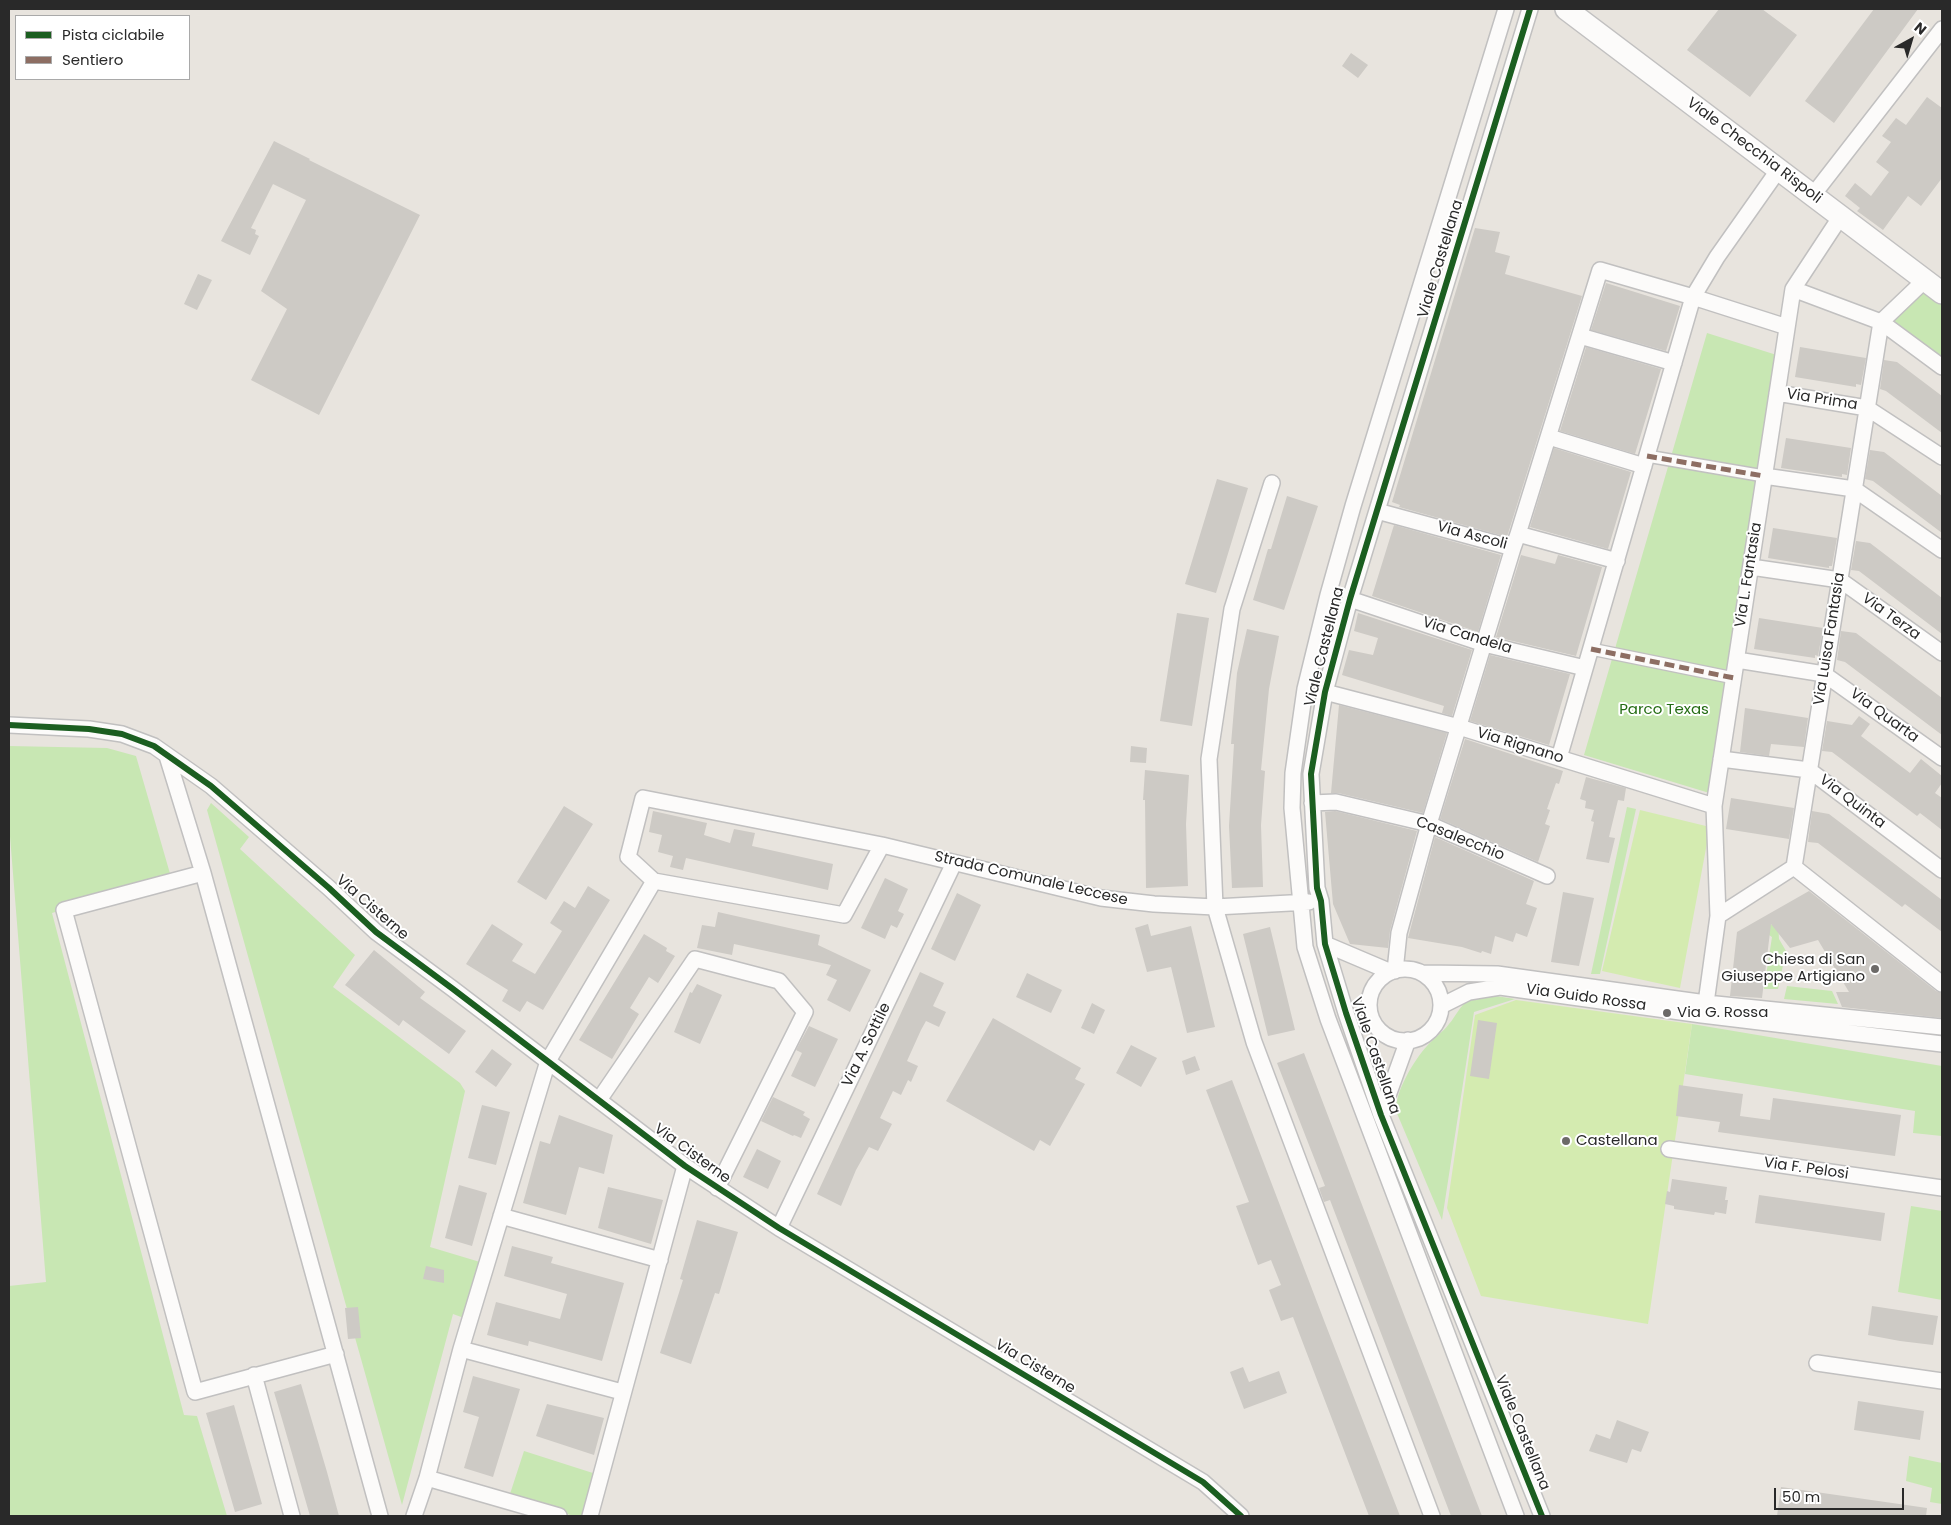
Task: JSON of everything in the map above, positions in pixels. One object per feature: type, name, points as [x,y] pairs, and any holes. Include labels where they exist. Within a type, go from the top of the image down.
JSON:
[{"type":"main road","name":"Viale Checchia Rispoli","points":[[1566,9],[1942,293]]},
{"type":"street","points":[[1506,9],[1353,506],[1328,595],[1305,689],[1293,773],[1292,808],[1306,947],[1328,1019],[1516,1516]]},
{"type":"street","name":"Viale Castellana","points":[[1530,9],[1350,599],[1325,692],[1311,774],[1316,888],[1321,901],[1325,944],[1346,1014],[1381,1115],[1542,1516]]},
{"type":"street","points":[[1813,195],[1942,29]]},
{"type":"street","points":[[1559,758],[1693,297],[1717,257],[1779,169]]},
{"type":"street","points":[[1841,216],[1793,289],[1881,322],[1942,367]]},
{"type":"street","points":[[1393,971],[1399,933],[1429,824],[1600,270],[1693,297],[1787,328]]},
{"type":"street","points":[[1881,322],[1925,280]]},
{"type":"street","name":"Via L. Fantasia","points":[[1704,1008],[1718,916],[1714,806],[1793,289]]},
{"type":"street","name":"Via Luisa Fantasia","points":[[1794,868],[1881,322]]},
{"type":"street","points":[[1580,336],[1674,363]]},
{"type":"street","name":"Via Prima","points":[[1777,393],[1867,408],[1942,457]]},
{"type":"street","points":[[1549,437],[1646,461],[1854,489],[1942,550]]},
{"type":"street","points":[[1272,483],[1232,609],[1209,759],[1215,907],[1254,1042],[1432,1516]]},
{"type":"street","name":"Via Ascoli","points":[[1377,511],[1617,561]]},
{"type":"street","name":"Via Terza","points":[[1751,567],[1840,580],[1942,653]]},
{"type":"street","name":"Via Candela","points":[[1350,599],[1484,644],[1586,668]]},
{"type":"street","points":[[1591,649],[1734,678]]},
{"type":"street","name":"Via Quarta","points":[[1737,660],[1824,674],[1942,758]]},
{"type":"street","name":"Via Rignano","points":[[1325,692],[1459,727],[1714,806]]},
{"type":"street","name":"Via Cisterne","points":[[9,725],[89,729],[122,734],[154,746],[211,786],[329,888],[376,932],[685,1166],[779,1228],[1202,1482],[1241,1516]]},
{"type":"street","points":[[167,756],[203,873],[380,1516]]},
{"type":"street","name":"Via Quinta","points":[[1721,759],[1809,770],[1942,870]]},
{"type":"street","name":"Strada Comunale Leccese","points":[[654,881],[628,857],[643,798],[882,845],[1101,898],[1154,904],[1215,907],[1321,901]]},
{"type":"street","name":"Casalecchio","points":[[1312,803],[1336,802],[1429,824],[1547,876]]},
{"type":"street","points":[[414,1516],[427,1478],[461,1349],[548,1061],[654,881],[844,915],[882,845]]},
{"type":"street","name":"Via A. Sottile","points":[[779,1228],[954,862]]},
{"type":"street","points":[[1718,916],[1794,868],[1942,984]]},
{"type":"street","points":[[203,873],[64,910],[195,1392],[336,1354]]},
{"type":"street","points":[[1325,944],[1393,971]]},
{"type":"street","points":[[599,1100],[695,958],[779,981],[805,1012],[717,1188]]},
{"type":"street","points":[[1412,969],[1422,973],[1431,979],[1437,987],[1441,1006],[1435,1026],[1418,1038],[1408,1040],[1389,1037],[1375,1023],[1371,1014],[1370,1004],[1373,989],[1382,977],[1393,971],[1412,969]]},
{"type":"street","points":[[1422,973],[1497,974],[1704,1008],[1942,1027]]},
{"type":"street","name":"Via Guido Rossa","points":[[1441,1006],[1470,992],[1500,987],[1704,1008],[1942,1044]]},
{"type":"street","points":[[1328,1019],[1346,1014],[1371,1014]]},
{"type":"street","points":[[1381,1115],[1408,1040]]},
{"type":"street","name":"Via F. Pelosi","points":[[1669,1149],[1942,1188]]},
{"type":"street","points":[[590,1516],[622,1392],[685,1166]]},
{"type":"street","points":[[501,1216],[660,1260]]},
{"type":"street","points":[[461,1349],[622,1392]]},
{"type":"street","points":[[1817,1364],[1942,1381]]},
{"type":"street","points":[[254,1375],[292,1516]]},
{"type":"street","points":[[427,1478],[559,1516]]},
{"type":"green space","points":[[1926,285],[1942,298],[1942,360],[1887,320]]},
{"type":"green space","name":"Parco Texas","points":[[1707,333],[1783,357],[1716,795],[1584,755]]},
{"type":"green space","points":[[9,746],[107,748],[136,756],[171,877],[52,913],[184,1415],[197,1416],[227,1516],[9,1516],[9,1286],[46,1282],[9,824]]},
{"type":"green space","points":[[211,803],[249,837],[240,849],[355,955],[333,987],[460,1083],[465,1091],[430,1247],[480,1262],[464,1318],[453,1314],[402,1505],[207,810]]},
{"type":"green space","points":[[1627,807],[1636,809],[1600,974],[1591,974]]},
{"type":"green space","points":[[1640,810],[1710,827],[1680,988],[1602,971]]},
{"type":"green space","points":[[1778,921],[1779,939],[1786,951],[1778,989],[1764,989],[1772,937],[1761,930]]},
{"type":"green space","points":[[1787,986],[1832,991],[1838,1004],[1784,999]]},
{"type":"green space","points":[[1496,996],[1515,999],[1474,1012],[1442,1220],[1396,1111],[1397,1103],[1406,1077],[1417,1059],[1427,1046],[1447,1027],[1463,1005],[1469,1000],[1476,998]]},
{"type":"green space","name":"Castellana","points":[[1516,1000],[1692,1024],[1648,1324],[1481,1296],[1447,1208],[1475,1015]]},
{"type":"green space","points":[[1692,1024],[1942,1066],[1942,1136],[1913,1133],[1915,1111],[1685,1074]]},
{"type":"green space","points":[[1911,1206],[1942,1211],[1942,1300],[1898,1292]]},
{"type":"green space","points":[[524,1451],[596,1474],[586,1516],[574,1516],[509,1497]]},
{"type":"green space","points":[[1909,1456],[1942,1463],[1942,1504],[1930,1502],[1932,1488],[1906,1481]]},
{"type":"building","points":[[1719,9],[1762,9],[1797,35],[1750,97],[1687,50]]},
{"type":"building","points":[[1874,9],[1918,9],[1834,123],[1805,101]]},
{"type":"building","points":[[1351,53],[1368,65],[1358,78],[1342,66]]},
{"type":"building","points":[[1927,97],[1942,108],[1942,178],[1921,206],[1908,196],[1883,230],[1857,211],[1860,208],[1845,196],[1855,183],[1871,196],[1889,172],[1876,162],[1891,142],[1882,136],[1896,118],[1906,125]]},
{"type":"building","points":[[274,141],[420,215],[319,415],[251,380],[287,309],[261,291],[306,200],[273,184],[251,228],[256,230],[255,234],[259,236],[250,255],[221,241]]},
{"type":"building","points":[[1475,228],[1500,232],[1495,252],[1510,256],[1505,274],[1582,296],[1507,537],[1399,507],[1400,505],[1392,502]]},
{"type":"building","points":[[198,274],[212,280],[197,310],[184,304]]},
{"type":"building","points":[[1606,283],[1680,306],[1666,351],[1591,330]]},
{"type":"building","points":[[1586,347],[1661,369],[1635,454],[1560,431]]},
{"type":"building","points":[[1800,347],[1866,358],[1861,385],[1856,384],[1856,387],[1795,377]]},
{"type":"building","points":[[1884,360],[1897,362],[1942,396],[1942,433],[1886,391],[1880,389]]},
{"type":"building","points":[[1786,438],[1851,448],[1847,475],[1842,474],[1842,477],[1781,468]]},
{"type":"building","points":[[1554,448],[1631,472],[1608,549],[1530,527]]},
{"type":"building","points":[[1870,450],[1884,452],[1942,496],[1942,533],[1873,481],[1865,479]]},
{"type":"building","points":[[1217,479],[1248,488],[1216,593],[1185,584]]},
{"type":"building","points":[[1287,496],[1318,506],[1284,610],[1253,600],[1268,549],[1271,549]]},
{"type":"building","points":[[1394,525],[1501,555],[1478,632],[1372,596]]},
{"type":"building","points":[[1773,528],[1837,538],[1832,566],[1829,566],[1829,568],[1768,558]]},
{"type":"building","points":[[1856,541],[1870,543],[1942,598],[1942,634],[1859,571],[1851,570]]},
{"type":"building","points":[[1521,555],[1555,564],[1558,555],[1602,567],[1576,656],[1496,637]]},
{"type":"building","points":[[1177,613],[1209,618],[1192,726],[1160,721]]},
{"type":"building","points":[[1358,613],[1472,650],[1452,716],[1442,713],[1444,706],[1342,675],[1349,650],[1373,655],[1378,638],[1354,631]]},
{"type":"building","points":[[1759,618],[1823,628],[1818,656],[1815,655],[1815,658],[1754,649]]},
{"type":"building","points":[[1247,629],[1279,636],[1269,689],[1261,770],[1265,771],[1261,825],[1263,887],[1232,888],[1229,826],[1234,744],[1231,744],[1237,673]]},
{"type":"building","points":[[1841,631],[1856,633],[1942,698],[1942,735],[1845,662],[1837,660]]},
{"type":"building","points":[[1490,655],[1570,674],[1549,745],[1470,721]]},
{"type":"building","points":[[1339,705],[1447,733],[1423,813],[1331,793]]},
{"type":"building","points":[[1745,708],[1808,718],[1804,747],[1771,744],[1769,756],[1740,752]]},
{"type":"building","points":[[1859,716],[1870,724],[1861,736],[1910,773],[1921,759],[1942,776],[1942,783],[1935,793],[1942,798],[1942,830],[1920,813],[1917,816],[1832,752],[1822,751],[1827,721],[1852,725]]},
{"type":"building","points":[[1465,739],[1563,771],[1559,784],[1556,783],[1547,809],[1550,810],[1545,824],[1550,826],[1538,862],[1440,819]]},
{"type":"building","points":[[1131,746],[1147,748],[1146,763],[1130,762]]},
{"type":"building","points":[[1145,770],[1189,775],[1186,824],[1188,886],[1146,888],[1145,800],[1143,800]]},
{"type":"building","points":[[1586,777],[1626,788],[1624,801],[1618,800],[1609,837],[1615,838],[1609,863],[1586,859],[1594,822],[1591,821],[1594,810],[1585,808],[1586,801],[1580,799]]},
{"type":"building","points":[[1731,798],[1794,808],[1789,839],[1726,829]]},
{"type":"building","points":[[564,806],[593,824],[546,900],[517,882]]},
{"type":"building","points":[[653,811],[707,823],[704,835],[730,843],[734,829],[755,833],[752,846],[833,864],[828,890],[686,858],[683,870],[670,867],[673,856],[658,852],[662,835],[649,832]]},
{"type":"building","points":[[1335,811],[1417,831],[1390,931],[1388,948],[1350,944],[1333,904],[1325,812]]},
{"type":"building","points":[[1812,811],[1829,814],[1942,900],[1942,932],[1905,904],[1902,907],[1818,843],[1808,842]]},
{"type":"building","points":[[1435,837],[1534,881],[1526,904],[1537,908],[1527,937],[1516,933],[1513,942],[1495,936],[1491,954],[1408,938]]},
{"type":"building","points":[[885,878],[908,889],[898,911],[904,914],[897,928],[891,925],[885,939],[861,928]]},
{"type":"building","points":[[588,886],[610,900],[543,1010],[527,1001],[520,1012],[502,1001],[508,990],[466,964],[492,924],[523,944],[512,961],[535,974],[562,931],[550,923],[564,901],[575,908]]},
{"type":"building","name":"Chiesa di San Giuseppe Artigiano","points":[[1809,891],[1936,991],[1942,993],[1942,1018],[1842,1007],[1836,992],[1849,992],[1818,940],[1790,948],[1771,924],[1762,998],[1730,996],[1737,932]]},
{"type":"building","points":[[1563,892],[1594,898],[1579,966],[1551,962]]},
{"type":"building","points":[[957,893],[981,905],[955,961],[931,949]]},
{"type":"building","points":[[718,912],[820,935],[818,945],[871,970],[850,1012],[827,1000],[837,980],[826,975],[831,965],[734,944],[732,955],[697,948],[702,925],[715,927]]},
{"type":"building","points":[[1148,924],[1151,936],[1191,926],[1215,1027],[1187,1033],[1171,967],[1147,972],[1135,928]]},
{"type":"building","points":[[1270,927],[1295,1030],[1268,1036],[1243,934]]},
{"type":"building","points":[[644,934],[667,948],[666,951],[675,956],[658,983],[649,977],[630,1008],[639,1014],[612,1059],[579,1040]]},
{"type":"building","points":[[374,950],[425,992],[420,998],[466,1031],[449,1054],[403,1020],[399,1026],[345,985]]},
{"type":"building","points":[[920,972],[944,983],[933,1006],[946,1012],[939,1027],[926,1021],[921,1030],[907,1061],[918,1066],[911,1082],[908,1080],[901,1095],[893,1091],[880,1118],[892,1124],[878,1151],[869,1147],[856,1170],[841,1206],[817,1194]]},
{"type":"building","points":[[1027,973],[1062,990],[1051,1013],[1016,997]]},
{"type":"building","points":[[697,984],[722,995],[700,1044],[674,1032],[690,992],[692,993]]},
{"type":"building","points":[[1092,1003],[1105,1010],[1094,1034],[1081,1028]]},
{"type":"building","points":[[993,1018],[1081,1068],[1075,1079],[1085,1084],[1050,1146],[1040,1140],[1034,1151],[946,1101]]},
{"type":"building","points":[[1478,1020],[1497,1023],[1489,1079],[1470,1076]]},
{"type":"building","points":[[809,1026],[838,1039],[815,1087],[791,1076],[802,1053],[796,1050]]},
{"type":"building","points":[[1131,1045],[1157,1058],[1141,1087],[1116,1073]]},
{"type":"building","points":[[492,1049],[512,1064],[496,1087],[475,1072]]},
{"type":"building","points":[[1304,1053],[1482,1516],[1451,1516],[1330,1200],[1324,1202],[1319,1188],[1325,1186],[1277,1063]]},
{"type":"building","points":[[1195,1056],[1200,1070],[1186,1075],[1182,1061]]},
{"type":"building","points":[[1232,1080],[1400,1516],[1369,1516],[1293,1317],[1281,1321],[1269,1290],[1281,1285],[1271,1260],[1258,1265],[1236,1206],[1249,1202],[1206,1090]]},
{"type":"building","points":[[1679,1085],[1743,1094],[1740,1116],[1770,1120],[1773,1098],[1901,1115],[1895,1156],[1718,1132],[1720,1122],[1676,1116]]},
{"type":"building","points":[[773,1097],[805,1112],[803,1115],[810,1119],[801,1138],[761,1121]]},
{"type":"building","points":[[482,1105],[510,1112],[496,1165],[468,1158]]},
{"type":"building","points":[[559,1115],[613,1135],[604,1174],[579,1167],[566,1215],[523,1203],[540,1141],[550,1144]]},
{"type":"building","points":[[757,1149],[781,1161],[768,1189],[743,1177]]},
{"type":"building","points":[[1672,1179],[1727,1187],[1725,1200],[1728,1200],[1726,1214],[1715,1212],[1714,1215],[1674,1209],[1674,1206],[1665,1204],[1667,1191],[1670,1192]]},
{"type":"building","points":[[459,1185],[487,1193],[472,1246],[445,1238]]},
{"type":"building","points":[[608,1187],[663,1200],[651,1244],[598,1228]]},
{"type":"building","points":[[1759,1195],[1885,1213],[1881,1241],[1755,1223]]},
{"type":"building","points":[[697,1220],[738,1232],[719,1294],[715,1293],[691,1364],[660,1353],[683,1280],[680,1279]]},
{"type":"building","points":[[512,1246],[553,1257],[551,1263],[624,1283],[602,1361],[529,1341],[528,1346],[487,1335],[496,1302],[560,1319],[567,1294],[504,1276]]},
{"type":"building","points":[[426,1266],[444,1270],[444,1283],[423,1279]]},
{"type":"building","points":[[1872,1306],[1938,1316],[1933,1345],[1868,1335]]},
{"type":"building","points":[[358,1307],[361,1338],[348,1339],[345,1308]]},
{"type":"building","points":[[1243,1367],[1249,1382],[1279,1371],[1287,1393],[1244,1409],[1230,1372]]},
{"type":"building","points":[[473,1376],[520,1389],[493,1477],[464,1468],[479,1417],[463,1412]]},
{"type":"building","points":[[301,1384],[339,1516],[310,1516],[274,1392]]},
{"type":"building","points":[[1858,1401],[1924,1411],[1920,1440],[1854,1430]]},
{"type":"building","points":[[547,1404],[604,1418],[594,1455],[536,1436]]},
{"type":"building","points":[[234,1405],[262,1504],[235,1512],[206,1413]]},
{"type":"building","points":[[1617,1420],[1649,1432],[1641,1452],[1632,1449],[1627,1463],[1589,1451],[1596,1434],[1610,1439]]},
{"type":"building","points":[[1781,1487],[1927,1508],[1926,1516],[1777,1516]]},
{"type":"marked path","points":[[1647,456],[1764,476]]},
{"type":"marked path","points":[[1591,649],[1734,678]]},
{"type":"cycle path","points":[[1530,9],[1350,599],[1325,692],[1311,774],[1317,888],[1321,901],[1325,944],[1346,1013],[1381,1115],[1542,1516]]},
{"type":"cycle path","points":[[9,725],[89,729],[122,734],[154,746],[211,786],[329,888],[376,932],[685,1166],[779,1228],[1203,1482],[1241,1516]]},
{"type":"place","name":"Chiesa di San Giuseppe Artigiano","points":[[1875,969]]},
{"type":"place","name":"Via G. Rossa","points":[[1667,1013]]},
{"type":"place","name":"Castellana","points":[[1566,1141]]}]
